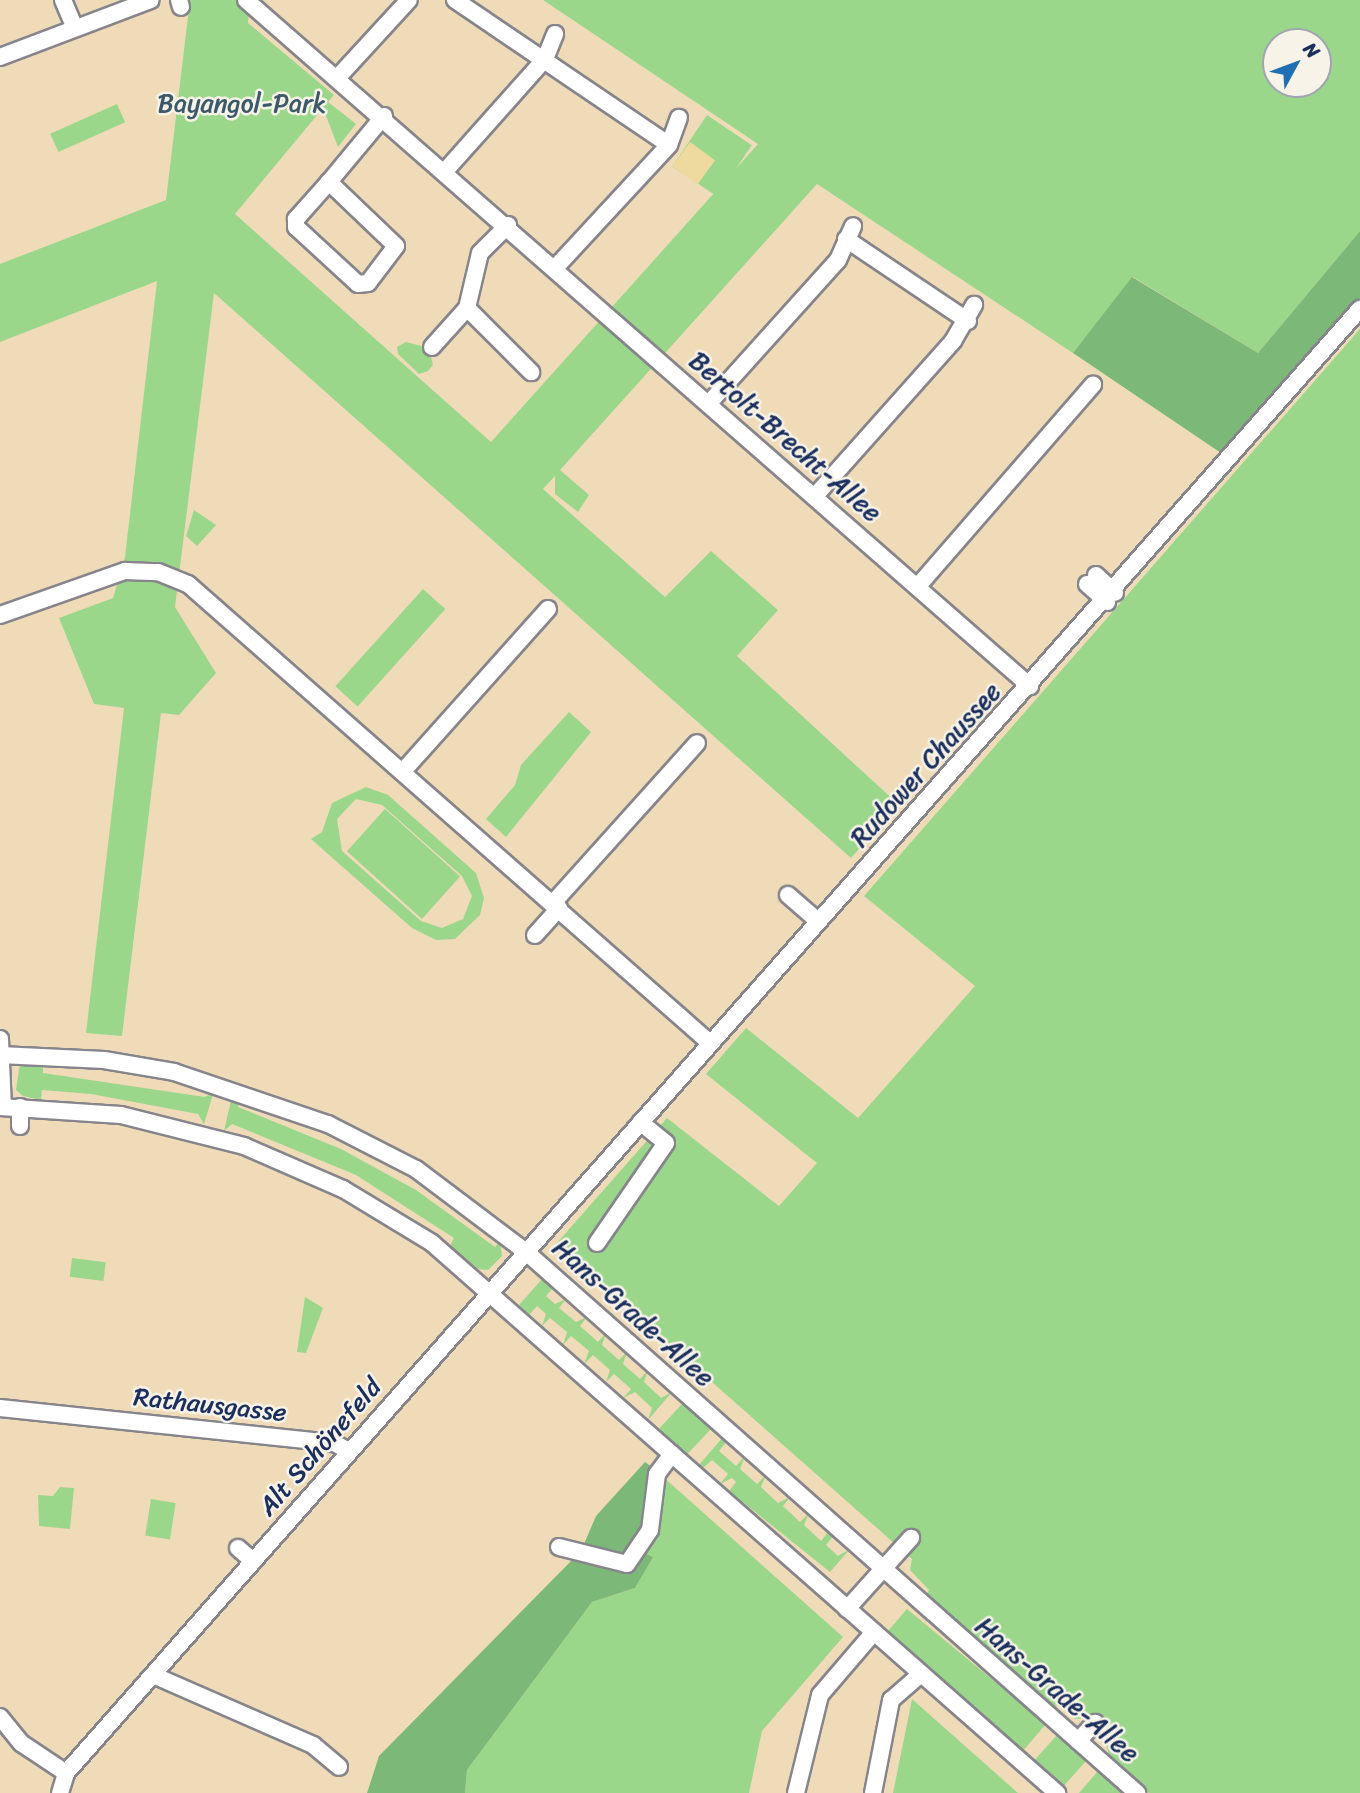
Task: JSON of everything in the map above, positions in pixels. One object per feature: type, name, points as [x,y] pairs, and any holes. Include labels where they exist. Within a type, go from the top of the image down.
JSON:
[{"type":"street","points":[[63,0],[75,28]]},
{"type":"street","points":[[0,57],[151,0]]},
{"type":"street","name":"Bertolt-Brecht-Allee","points":[[246,0],[339,76],[1030,686]]},
{"type":"street","points":[[339,76],[409,0]]},
{"type":"street","points":[[455,0],[668,145]]},
{"type":"street","points":[[446,170],[545,59],[555,34]]},
{"type":"street","points":[[330,183],[396,246],[368,283],[358,284],[296,227],[296,219],[330,183],[384,116]]},
{"type":"street","points":[[556,267],[668,145],[678,118]]},
{"type":"street","points":[[432,347],[467,309],[480,253],[508,225]]},
{"type":"street","points":[[709,402],[836,262],[849,233],[968,321]]},
{"type":"street","points":[[815,496],[968,321],[974,305]]},
{"type":"street","points":[[467,309],[531,372]]},
{"type":"street","name":"Rudower Chaussee","points":[[526,1251],[818,921],[1111,598],[1360,309]]},
{"type":"street","points":[[918,586],[1090,391]]},
{"type":"street","points":[[0,615],[112,573],[170,576],[203,594],[710,1043]]},
{"type":"street","points":[[1092,580],[1111,598]]},
{"type":"street","points":[[404,770],[548,609]]},
{"type":"street","points":[[535,934],[556,905],[697,743]]},
{"type":"street","points":[[788,895],[818,921]]},
{"type":"street","points":[[1,1049],[1,1107],[121,1115],[276,1158],[375,1206],[432,1242],[1057,1793]]},
{"type":"street","name":"Hans-Grade-Allee","points":[[1,1049],[174,1072],[302,1114],[416,1169],[526,1251],[1137,1793]]},
{"type":"street","points":[[20,1107],[20,1126]]},
{"type":"street","points":[[597,1243],[666,1143],[640,1122]]},
{"type":"street","name":"Alt Schönefeld","points":[[60,1793],[66,1773],[526,1251]]},
{"type":"street","name":"Rathausgasse","points":[[0,1408],[334,1443],[349,1451]]},
{"type":"street","points":[[559,1547],[626,1564],[650,1530],[657,1474],[672,1454]]},
{"type":"street","points":[[848,1608],[911,1538]]},
{"type":"street","points":[[238,1548],[253,1561]]},
{"type":"street","points":[[796,1793],[820,1695],[874,1632]]},
{"type":"street","points":[[873,1793],[891,1700],[921,1674]]},
{"type":"street","points":[[153,1675],[313,1745],[339,1767]]},
{"type":"street","points":[[0,1717],[21,1744],[66,1773]]},
{"type":"street","points":[[1078,1741],[1095,1723]]},
{"type":"green space","name":"Bayangol-Park","points":[[190,0],[250,0],[248,23],[334,95],[328,102],[356,124],[338,147],[323,108],[235,214],[491,442],[758,144],[543,0],[1360,0],[1360,231],[1258,353],[1133,277],[1073,353],[817,184],[560,470],[589,495],[578,512],[555,494],[555,476],[543,489],[665,597],[711,551],[778,610],[737,656],[898,804],[851,858],[214,293],[175,607],[216,673],[179,715],[161,713],[122,1036],[86,1033],[124,708],[94,704],[59,618],[113,598],[125,557],[157,281],[0,342],[0,264],[166,200]]},
{"type":"green space","points":[[117,104],[125,122],[58,152],[50,134]]},
{"type":"green space","points":[[707,115],[752,145],[717,197],[672,166]]},
{"type":"green space","points":[[1360,231],[1360,298],[1221,453],[1073,353],[1132,277],[1258,353]]},
{"type":"green space","points":[[1360,329],[1360,1793],[1149,1793],[1110,1759],[1102,1729],[1090,1718],[1075,1719],[1059,1704],[1054,1709],[926,1595],[929,1590],[910,1570],[912,1559],[556,1244],[667,1118],[779,1206],[817,1163],[706,1074],[746,1028],[858,1118],[975,986],[864,896]]},
{"type":"green space","points":[[406,342],[429,348],[433,365],[428,371],[419,374],[398,354],[397,347]]},
{"type":"green space","points":[[194,510],[216,525],[197,546],[186,536]]},
{"type":"green space","points":[[423,589],[445,609],[358,706],[335,686]]},
{"type":"green space","points":[[569,712],[591,732],[506,837],[486,819],[515,785],[521,765]]},
{"type":"green space","points":[[366,787],[388,795],[476,873],[484,898],[480,915],[455,939],[436,940],[412,928],[311,839],[322,832],[332,803]],"holes":[[[356,799],[382,805],[462,876],[472,896],[463,919],[442,928],[421,921],[342,851],[337,819]]]},
{"type":"green space","points":[[385,809],[460,877],[422,919],[347,851]]},
{"type":"green space","points":[[20,1063],[43,1064],[43,1073],[205,1097],[214,1091],[204,1124],[198,1114],[91,1094],[42,1090],[41,1100],[23,1096],[16,1090]]},
{"type":"green space","points":[[232,1096],[239,1098],[238,1107],[341,1149],[416,1190],[495,1247],[500,1241],[502,1256],[488,1270],[478,1269],[450,1246],[454,1238],[356,1175],[232,1124],[224,1131]]},
{"type":"green space","points":[[72,1258],[106,1262],[103,1281],[70,1277]]},
{"type":"green space","points":[[543,1278],[554,1287],[546,1296],[555,1304],[566,1299],[559,1308],[576,1322],[587,1317],[580,1326],[598,1342],[606,1333],[602,1345],[619,1360],[627,1352],[623,1364],[640,1379],[648,1370],[644,1382],[661,1398],[672,1392],[648,1420],[652,1408],[635,1392],[623,1398],[631,1389],[614,1374],[606,1382],[610,1370],[593,1355],[584,1364],[589,1351],[571,1336],[563,1345],[567,1332],[550,1318],[542,1326],[546,1314],[537,1306],[529,1315],[519,1305]]},
{"type":"green space","points":[[305,1297],[323,1308],[306,1353],[297,1352]]},
{"type":"green space","points":[[684,1402],[712,1428],[686,1456],[658,1430]]},
{"type":"green space","points":[[723,1437],[727,1441],[719,1451],[736,1466],[745,1456],[740,1469],[757,1484],[766,1475],[761,1487],[778,1503],[790,1497],[783,1506],[800,1522],[809,1513],[804,1525],[821,1541],[829,1531],[834,1535],[826,1545],[838,1556],[850,1549],[830,1572],[729,1491],[736,1482],[732,1478],[720,1484],[728,1474],[712,1460],[703,1468],[699,1465]]},
{"type":"green space","points":[[645,1462],[652,1467],[647,1520],[635,1549],[653,1557],[635,1588],[592,1602],[467,1770],[465,1793],[367,1793],[379,1756],[581,1551],[596,1516]]},
{"type":"green space","points":[[652,1467],[843,1637],[762,1731],[749,1793],[465,1793],[467,1770],[592,1602],[635,1588],[652,1557],[634,1549],[647,1520]]},
{"type":"green space","points":[[60,1487],[74,1488],[70,1529],[39,1526],[38,1495],[53,1496]]},
{"type":"green space","points":[[151,1499],[176,1503],[170,1539],[145,1536]]},
{"type":"green space","points":[[907,1609],[1046,1724],[1022,1752],[887,1632]]},
{"type":"green space","points":[[912,1699],[1018,1793],[893,1793]]},
{"type":"green space","points":[[1058,1734],[1087,1760],[1062,1788],[1033,1762]]},
{"type":"green space","points":[[1098,1771],[1123,1793],[1079,1793]]},
{"type":"sand","points":[[690,142],[715,160],[697,184],[672,166]]}]
